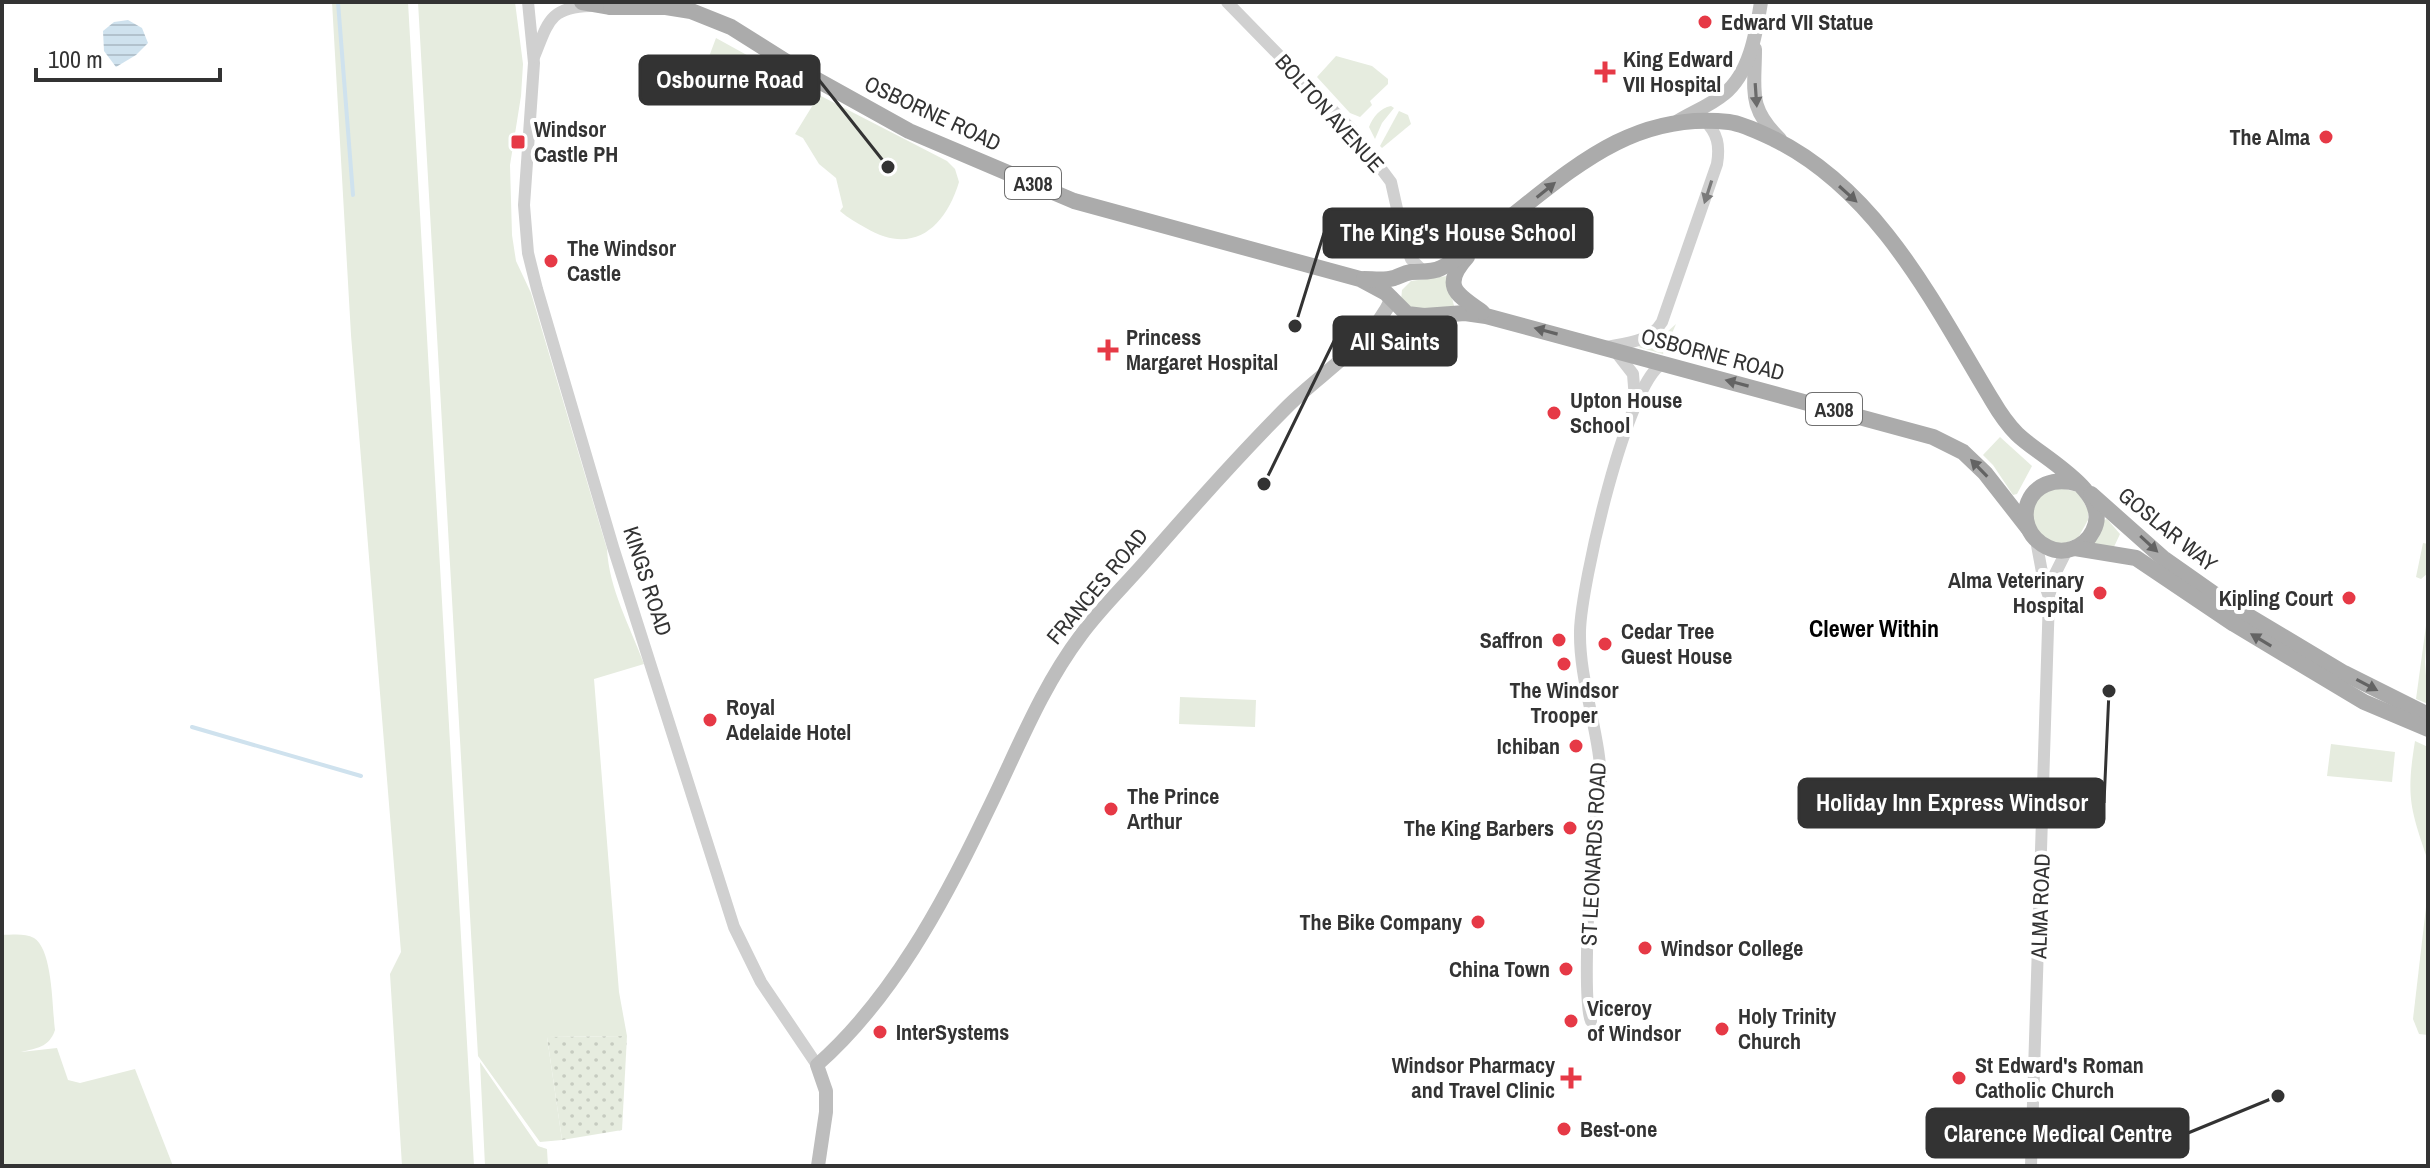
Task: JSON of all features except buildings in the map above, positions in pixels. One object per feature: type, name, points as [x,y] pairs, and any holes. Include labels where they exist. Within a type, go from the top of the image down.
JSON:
[{"type":"main road","name":"OSBORNE ROAD","points":[[707,2],[731,27]]},
{"type":"main road","points":[[1761,2],[1756,32],[1754,90],[1758,113],[1787,146]]},
{"type":"main road","name":"OSBORNE ROAD","points":[[588,4],[679,9],[731,27],[801,71],[909,131],[1074,201],[1360,279],[1392,298],[1407,314],[1434,316],[1465,313],[1486,316],[1933,437],[1963,452],[1985,473],[2032,534]]},
{"type":"main road","points":[[1674,123],[1716,100],[1735,83],[1756,32]]},
{"type":"main road","name":"A308","points":[[1398,277],[1441,268],[1604,147],[1638,132],[1674,123],[1704,120],[1733,122],[1787,146],[1851,196],[1889,237],[1920,280],[1995,405],[2017,434],[2084,489]]},
{"type":"main road","points":[[1484,237],[1462,262],[1454,282],[1459,297],[1486,316]]},
{"type":"main road","name":"OSBORNE ROAD","points":[[1360,279],[1398,277]]},
{"type":"main road","points":[[1392,298],[1393,285],[1398,277]]},
{"type":"main road","name":"FRANCES ROAD","points":[[817,1065],[837,1047],[891,983],[913,949],[985,816],[1012,754],[1053,676],[1082,633],[1267,427],[1305,389],[1355,348],[1382,318],[1392,298]]},
{"type":"main road","points":[[1355,348],[1393,327],[1434,316]]},
{"type":"main road","points":[[2064,479],[2084,489],[2096,504],[2095,526],[2084,542],[2071,549],[2054,550],[2032,534],[2027,505],[2039,487],[2050,481],[2064,479]]},
{"type":"main road","name":"GOSLAR WAY","points":[[2084,489],[2163,558],[2227,603],[2344,673],[2428,715]]},
{"type":"main road","name":"GOSLAR WAY","points":[[2071,549],[2136,558],[2234,624],[2364,702],[2428,729]]},
{"type":"main road","name":"KINGS ROAD","points":[[817,1065],[826,1091],[818,1166]]},
{"type":"street","name":"KINGS ROAD","points":[[528,2],[534,58],[524,205],[528,253],[534,277],[613,547],[734,927],[761,982],[817,1065]]},
{"type":"street","name":"BOLTON AVENUE","points":[[1227,2],[1352,130],[1391,182],[1404,240],[1411,259],[1423,271]]},
{"type":"street","name":"KINGS ROAD","points":[[534,58],[555,13],[569,6],[588,4]]},
{"type":"street","points":[[1610,348],[1653,334],[1662,322],[1717,164],[1719,152],[1716,135],[1704,120]]},
{"type":"street","name":"BOLTON AVENUE","points":[[1398,277],[1404,240]]},
{"type":"street","name":"ST LEONARDS ROAD","points":[[1610,348],[1629,365],[1633,374],[1636,386],[1634,406]]},
{"type":"street","name":"ST LEONARDS ROAD","points":[[1591,1021],[1587,996],[1592,840],[1600,806],[1601,784],[1580,631],[1585,587],[1601,519],[1634,406],[1650,373],[1663,363]]},
{"type":"street","name":"ALMA ROAD","points":[[2032,534],[2049,597]]},
{"type":"street","name":"ALMA ROAD","points":[[2031,1166],[2049,597],[2054,576],[2071,549]]},
{"type":"shaded area","points":[[332,2],[408,2],[474,1166],[402,1166],[390,974],[401,952],[351,335]]},
{"type":"shaded area","points":[[418,2],[515,2],[523,64],[510,165],[516,261],[531,293],[607,549],[616,593],[644,664],[594,679],[619,992],[627,1036],[547,1037],[562,1140],[540,1142],[478,1056]]},
{"type":"shaded area","points":[[716,38],[772,69],[762,87],[707,62]]},
{"type":"shaded area","points":[[1336,56],[1372,66],[1388,79],[1388,84],[1370,101],[1372,105],[1360,117],[1350,113],[1317,77]]},
{"type":"shaded area","points":[[819,95],[947,161],[955,169],[959,182],[945,213],[936,224],[925,233],[898,239],[866,228],[840,211],[843,207],[836,178],[819,164],[803,138],[795,134]]},
{"type":"shaded area","points":[[1391,106],[1394,108],[1375,139],[1369,127],[1380,111]]},
{"type":"shaded area","points":[[1399,111],[1408,115],[1411,124],[1382,148],[1380,146]]},
{"type":"shaded area","points":[[1447,276],[1454,306],[1417,312],[1401,300],[1402,290],[1411,281]]},
{"type":"shaded area","points":[[1676,324],[1663,354],[1638,347],[1666,333]]},
{"type":"shaded area","points":[[2000,437],[2032,466],[2017,494],[2013,495],[1983,455]]},
{"type":"shaded area","points":[[2050,486],[2078,492],[2088,510],[2088,520],[2078,538],[2060,545],[2034,533],[2030,505]]},
{"type":"shaded area","points":[[2107,519],[2120,534],[2113,549],[2093,544],[2103,520]]},
{"type":"shaded area","points":[[2423,543],[2428,544],[2428,573],[2421,579],[2416,577]]},
{"type":"shaded area","points":[[2428,611],[2425,662],[2428,704],[2416,699]]},
{"type":"shaded area","points":[[1180,697],[1256,700],[1255,727],[1179,724]]},
{"type":"shaded area","points":[[2415,741],[2428,747],[2428,861],[2411,802]]},
{"type":"shaded area","points":[[2331,744],[2395,752],[2392,782],[2327,776]]},
{"type":"shaded area","points":[[2428,890],[2428,1035],[2419,1034],[2413,1019]]},
{"type":"shaded area","points":[[2,935],[34,938],[45,954],[48,967],[55,1030],[46,1044],[21,1052],[57,1048],[68,1080],[80,1083],[135,1069],[173,1166],[2,1166]]},
{"type":"shaded area","points":[[627,1036],[622,1130],[562,1140],[547,1037]]},
{"type":"shaded area","points":[[480,1062],[538,1146],[547,1149],[548,1166],[485,1166]]},
{"type":"water","points":[[128,20],[142,28],[148,43],[116,67],[104,51],[103,31],[114,22]]},
{"type":"waterway","points":[[338,2],[353,195]]},
{"type":"waterway","points":[[192,727],[361,776]]},
{"type":"place","name":"Edward VII Statue","points":[[1705,22]]},
{"type":"place","name":"King Edward VII Hospital","points":[[1605,72]]},
{"type":"place","name":"The Alma","points":[[2326,137]]},
{"type":"place","name":"Windsor Castle PH","points":[[518,142]]},
{"type":"place","name":"Osbourne Road","points":[[888,167]]},
{"type":"place","name":"The Windsor Castle","points":[[551,261]]},
{"type":"place","name":"The King's House School","points":[[1295,326]]},
{"type":"place","name":"Princess Margaret Hospital","points":[[1108,350]]},
{"type":"place","name":"Upton House School","points":[[1554,413]]},
{"type":"place","name":"All Saints","points":[[1264,484]]},
{"type":"place","name":"Alma Veterinary Hospital","points":[[2100,593]]},
{"type":"place","name":"Kipling Court","points":[[2349,598]]},
{"type":"place","name":"Saffron","points":[[1559,640]]},
{"type":"place","name":"Cedar Tree Guest House","points":[[1605,644]]},
{"type":"place","name":"The Windsor Trooper","points":[[1564,664]]},
{"type":"place","name":"Holiday Inn Express Windsor","points":[[2109,691]]},
{"type":"place","name":"Royal Adelaide Hotel","points":[[710,720]]},
{"type":"place","name":"Ichiban","points":[[1576,746]]},
{"type":"place","name":"The Prince Arthur","points":[[1111,809]]},
{"type":"place","name":"The King Barbers","points":[[1570,828]]},
{"type":"place","name":"The Bike Company","points":[[1478,922]]},
{"type":"place","name":"Windsor College","points":[[1645,948]]},
{"type":"place","name":"China Town","points":[[1566,969]]},
{"type":"place","name":"Viceroy of Windsor","points":[[1571,1021]]},
{"type":"place","name":"Holy Trinity Church","points":[[1722,1029]]},
{"type":"place","name":"InterSystems","points":[[880,1032]]},
{"type":"place","name":"Windsor Pharmacy and Travel Clinic","points":[[1571,1078]]},
{"type":"place","name":"St Edward's Roman Catholic Church","points":[[1959,1078]]},
{"type":"place","name":"Clarence Medical Centre","points":[[2278,1096]]},
{"type":"place","name":"Best-one","points":[[1564,1129]]},
{"type":"district","name":"Clewer Within","points":[[1874,628]]}]
